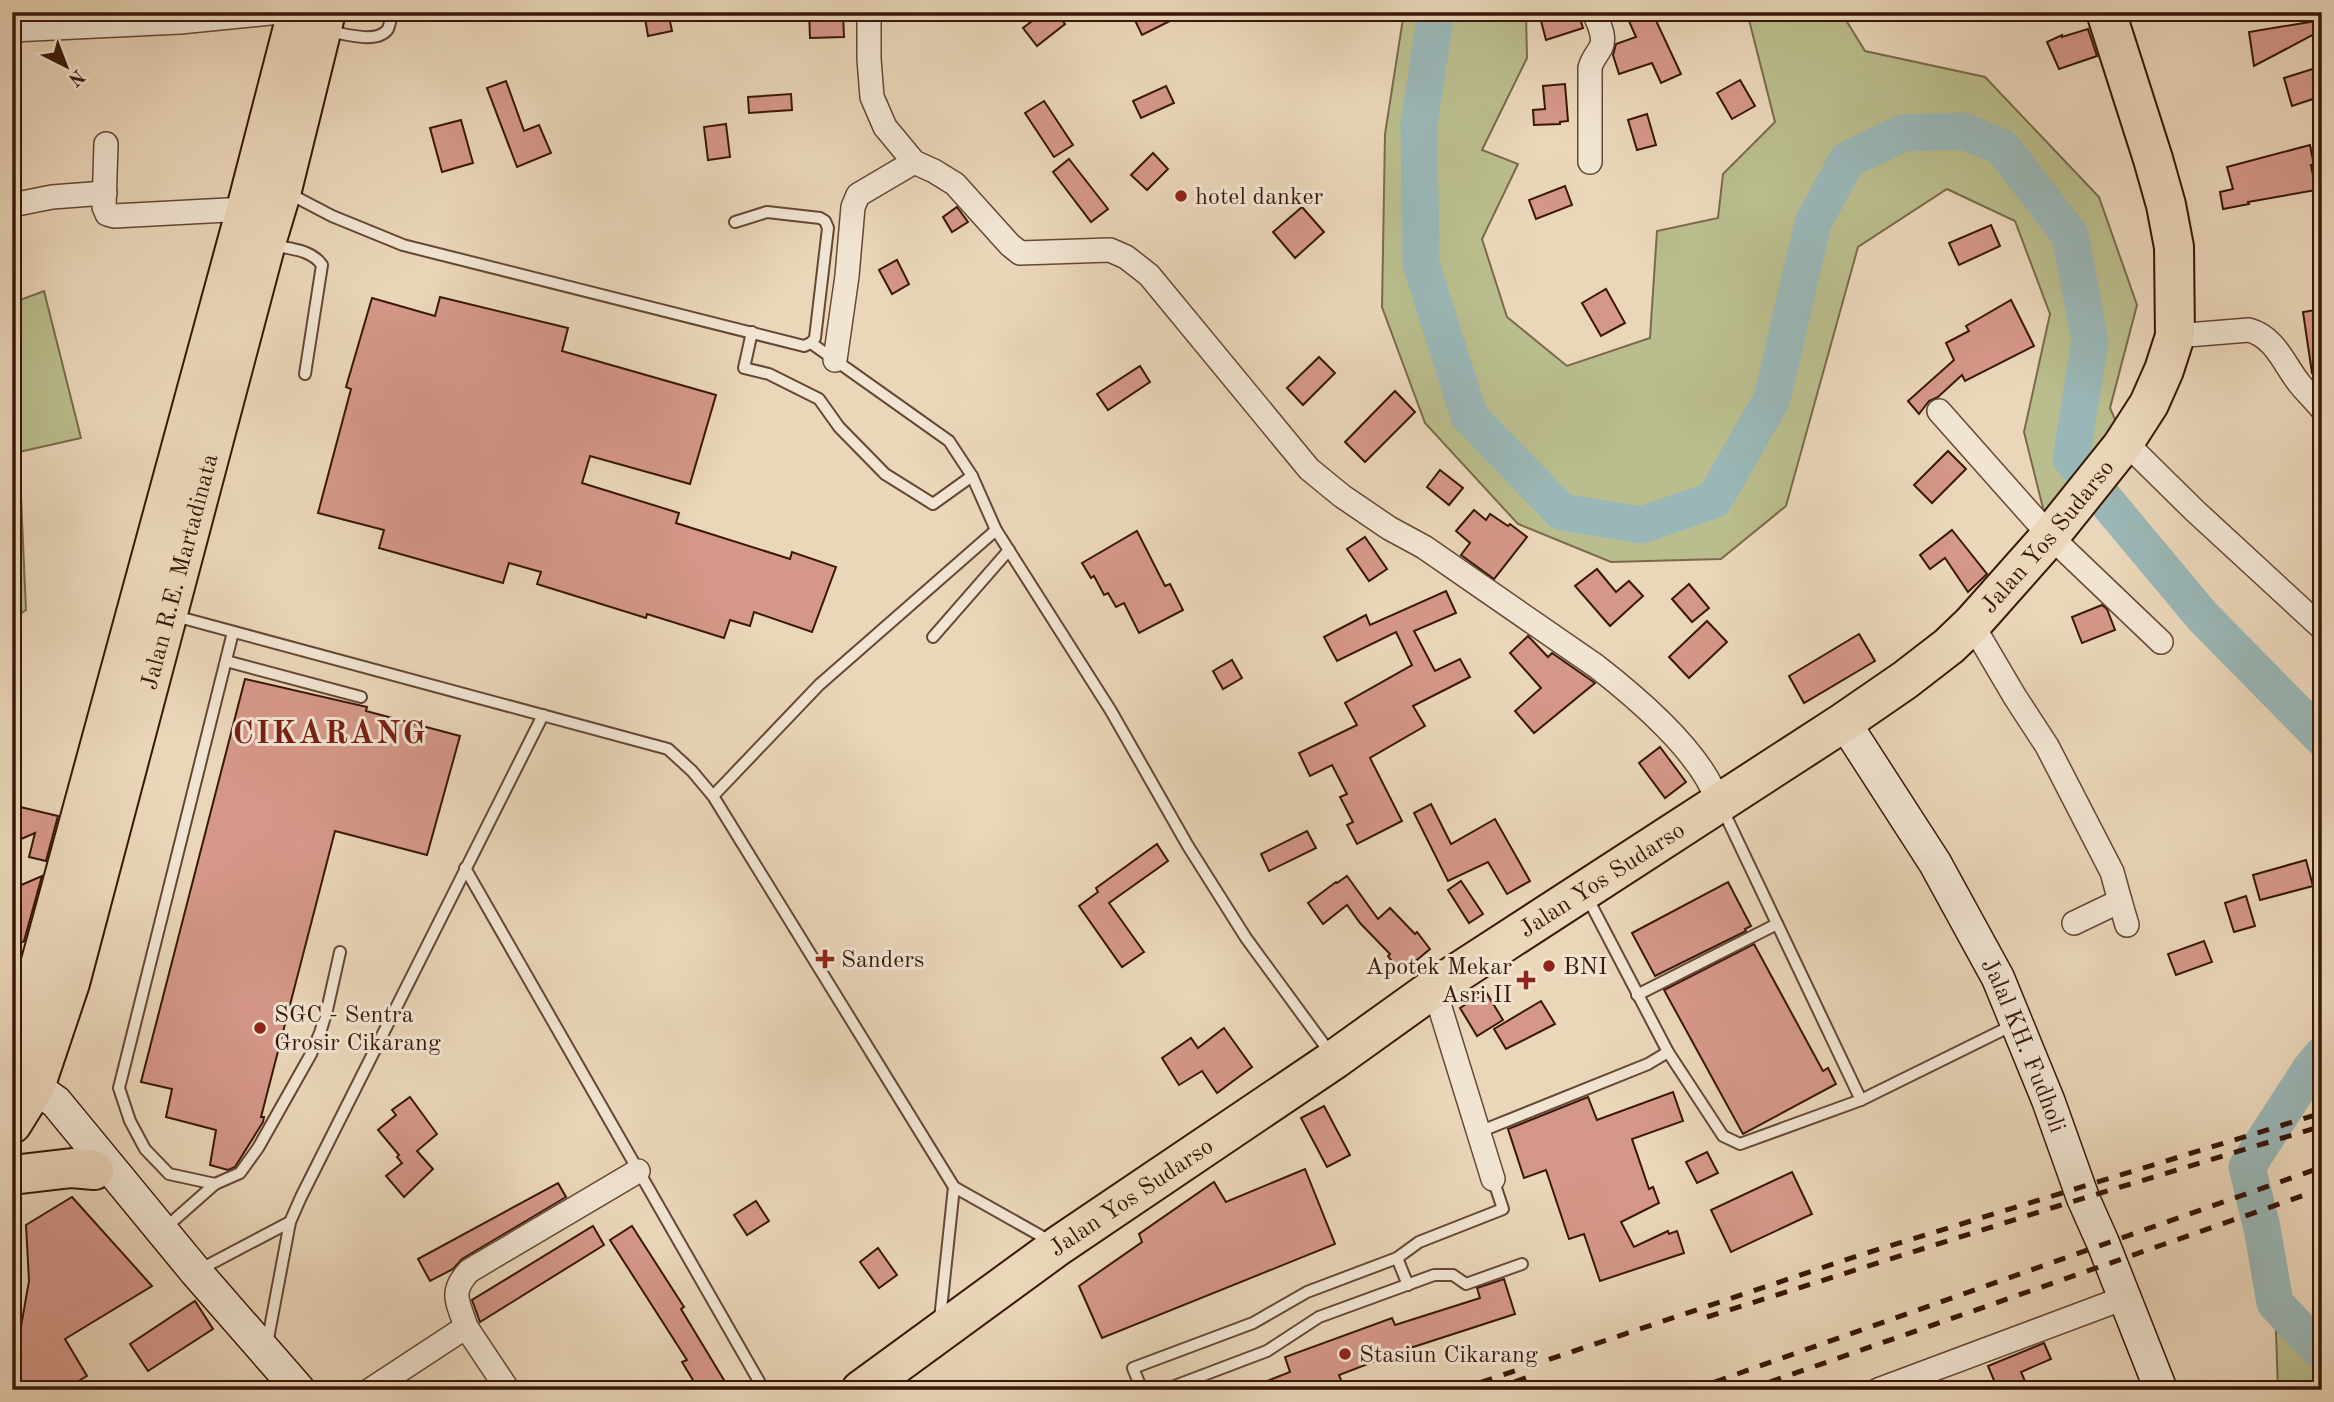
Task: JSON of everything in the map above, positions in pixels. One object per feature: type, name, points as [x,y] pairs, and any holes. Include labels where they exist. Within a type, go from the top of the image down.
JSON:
[{"type":"highway","name":"Jalan Yos Sudarso","points":[[866,1388],[938,1332],[1058,1246],[1335,1059],[1434,988],[1905,680],[1949,646],[1972,624],[2052,533],[2124,444],[2149,404],[2175,336],[2174,247],[2166,205],[2106,12]]},
{"type":"highway","name":"Jalan R.E. Martadinata","points":[[12,1124],[23,1075],[70,983],[282,190],[314,18]]},
{"type":"highway","name":"Jalan R.E. Martadinata","points":[[12,1050],[24,979],[246,209],[314,18]]},
{"type":"highway","points":[[12,1175],[72,1168],[94,1170]]},
{"type":"main road","name":"Jalal KH. Fudholi","points":[[1844,722],[1941,875],[1998,978],[2161,1390]]},
{"type":"main road","points":[[23,1075],[44,1110],[94,1170],[157,1235]]},
{"type":"main road","points":[[23,1075],[56,1102],[157,1235],[282,1390]]},
{"type":"main road","points":[[190,1275],[265,1351],[299,1390]]},
{"type":"street","points":[[12,30],[98,27],[280,12]]},
{"type":"street","points":[[869,12],[872,97],[885,127],[914,162],[956,184],[1020,253],[1110,250],[1126,257],[1149,275],[1309,469],[1342,496],[1389,528],[1424,547],[1613,679],[1668,730],[1706,776],[1718,802]]},
{"type":"street","points":[[1590,162],[1590,68],[1603,37],[1594,12]]},
{"type":"street","points":[[106,144],[105,211],[114,216],[246,209]]},
{"type":"street","points":[[835,359],[847,276],[853,207],[858,195],[914,162]]},
{"type":"street","points":[[12,205],[52,197],[105,193]]},
{"type":"street","points":[[2175,336],[2249,330],[2261,333],[2322,409]]},
{"type":"street","points":[[1939,411],[2052,533],[2161,642]]},
{"type":"street","points":[[2124,444],[2322,628]]},
{"type":"street","points":[[1972,624],[2047,746],[2112,872],[2127,925]]},
{"type":"street","points":[[2074,923],[2120,901]]},
{"type":"street","points":[[1434,988],[1493,1179]]},
{"type":"street","points":[[508,1390],[466,1327],[456,1296],[457,1287],[469,1271],[638,1171]]},
{"type":"street","points":[[1878,1390],[2124,1298]]},
{"type":"street","points":[[370,1390],[466,1327]]},
{"type":"lane","points":[[314,18],[371,37],[382,34],[388,28],[393,12]]},
{"type":"lane","points":[[282,190],[331,216],[403,245],[804,346],[811,343],[815,338],[828,228],[825,221],[820,218],[767,212],[735,222]]},
{"type":"lane","points":[[266,243],[310,254],[322,265],[305,374]]},
{"type":"lane","points":[[752,332],[744,368],[769,374],[819,398],[839,427],[885,474],[933,504],[972,476]]},
{"type":"lane","points":[[811,343],[949,441],[972,476],[996,530],[1111,711],[1188,846],[1247,939],[1335,1059]]},
{"type":"lane","points":[[713,796],[819,685],[996,530]]},
{"type":"lane","points":[[933,637],[1009,550]]},
{"type":"lane","points":[[169,614],[668,749],[692,771],[713,796],[954,1186],[1058,1246]]},
{"type":"lane","points":[[215,1184],[169,1174],[145,1149],[130,1121],[118,1088],[233,632]]},
{"type":"lane","points":[[226,661],[361,697]]},
{"type":"lane","points":[[265,1351],[290,1222],[543,715]]},
{"type":"lane","points":[[1718,802],[1861,1100]]},
{"type":"lane","points":[[465,868],[764,1390]]},
{"type":"lane","points":[[1583,890],[1668,1052],[1723,1136],[1740,1144],[1861,1100],[2017,1023]]},
{"type":"lane","points":[[1637,995],[1777,924]]},
{"type":"lane","points":[[157,1235],[215,1184],[240,1173],[311,1055],[327,1010],[340,952]]},
{"type":"lane","points":[[1478,1132],[1648,1064],[1668,1052]]},
{"type":"lane","points":[[1142,1390],[1133,1368],[1253,1323],[1307,1292],[1397,1258],[1419,1242],[1503,1209],[1493,1179]]},
{"type":"lane","points":[[938,1332],[954,1186]]},
{"type":"lane","points":[[190,1275],[290,1222]]},
{"type":"lane","points":[[1397,1258],[1408,1285]]},
{"type":"lane","points":[[1164,1390],[1267,1351],[1320,1317],[1434,1275],[1453,1275],[1466,1284],[1522,1264]]},
{"type":"green space","points":[[1404,12],[1526,12],[1527,58],[1482,150],[1518,164],[1482,239],[1507,317],[1567,366],[1650,338],[1657,231],[1718,218],[1723,174],[1775,122],[1747,12],[1841,12],[1865,51],[1985,77],[2099,197],[2137,305],[2110,408],[2125,442],[2050,536],[2024,432],[2050,314],[2015,221],[1947,189],[1858,247],[1786,506],[1721,559],[1611,562],[1518,524],[1425,423],[1382,307],[1385,134]]},
{"type":"green space","points":[[44,291],[81,438],[19,452],[26,610],[12,619],[12,303]]},
{"type":"green space","points":[[2275,1303],[2317,1348],[2322,1349],[2322,1390],[2278,1390]]},
{"type":"building","points":[[644,12],[668,12],[672,31],[648,36]]},
{"type":"building","points":[[809,12],[843,12],[844,37],[810,38]]},
{"type":"building","points":[[1044,12],[1056,12],[1065,24],[1037,46],[1023,28]]},
{"type":"building","points":[[1131,12],[1188,12],[1142,35]]},
{"type":"building","points":[[1569,12],[1578,12],[1583,28],[1546,40],[1541,21]]},
{"type":"building","points":[[1625,12],[1652,12],[1681,74],[1661,83],[1652,63],[1619,74],[1613,55],[1616,44],[1636,37]]},
{"type":"building","points":[[2322,20],[2322,30],[2254,66],[2249,32]]},
{"type":"building","points":[[2088,29],[2097,56],[2059,69],[2047,42],[2062,35]]},
{"type":"building","points":[[2322,66],[2322,96],[2292,106],[2284,78]]},
{"type":"building","points":[[1740,80],[1755,106],[1732,119],[1717,93]]},
{"type":"building","points":[[506,81],[524,131],[539,125],[551,153],[517,167],[487,88]]},
{"type":"building","points":[[1565,84],[1568,121],[1534,125],[1533,110],[1545,109],[1543,86]]},
{"type":"building","points":[[1166,86],[1174,103],[1141,118],[1133,101]]},
{"type":"building","points":[[791,94],[792,110],[749,113],[748,97]]},
{"type":"building","points":[[1044,101],[1073,145],[1054,157],[1025,113]]},
{"type":"building","points":[[1647,114],[1656,145],[1637,150],[1628,120]]},
{"type":"building","points":[[461,120],[473,163],[442,172],[430,128]]},
{"type":"building","points":[[726,124],[730,157],[708,160],[704,127]]},
{"type":"building","points":[[2310,145],[2316,190],[2223,209],[2220,192],[2233,189],[2227,167]]},
{"type":"building","points":[[1153,153],[1168,169],[1147,190],[1131,175]]},
{"type":"building","points":[[1069,159],[1108,209],[1091,222],[1053,172]]},
{"type":"building","points":[[1565,186],[1572,205],[1536,219],[1529,200]]},
{"type":"building","points":[[957,207],[968,222],[952,232],[943,217]]},
{"type":"building","points":[[1302,207],[1324,232],[1295,258],[1273,232]]},
{"type":"building","points":[[1991,225],[2000,246],[1959,265],[1949,243]]},
{"type":"building","points":[[897,260],[909,284],[892,294],[879,270]]},
{"type":"building","points":[[1606,289],[1625,323],[1601,336],[1582,303]]},
{"type":"building","points":[[440,297],[568,328],[562,351],[716,395],[690,484],[590,456],[582,483],[679,513],[676,523],[790,559],[792,552],[836,567],[812,632],[754,612],[750,626],[730,620],[724,638],[647,614],[646,618],[537,584],[541,572],[509,563],[503,583],[379,548],[384,530],[318,513],[351,389],[346,387],[372,298],[435,316]]},
{"type":"building","points":[[2011,300],[2034,346],[1965,381],[1962,375],[1938,397],[1929,401],[1919,414],[1908,401],[1954,360],[1946,343],[1969,331],[1966,326]]},
{"type":"building","points":[[2322,309],[2322,373],[2312,373],[2303,312]]},
{"type":"building","points":[[1319,357],[1335,373],[1303,405],[1287,388]]},
{"type":"building","points":[[1140,366],[1150,382],[1108,410],[1097,394]]},
{"type":"building","points":[[1395,391],[1415,412],[1365,462],[1345,442]]},
{"type":"building","points":[[1948,451],[1966,469],[1932,503],[1914,485]]},
{"type":"building","points":[[1440,470],[1463,488],[1449,505],[1427,487]]},
{"type":"building","points":[[1474,510],[1486,520],[1490,514],[1508,526],[1510,524],[1527,537],[1494,579],[1461,555],[1470,543],[1456,531]]},
{"type":"building","points":[[1952,530],[1987,574],[1968,592],[1945,558],[1930,569],[1920,555]]},
{"type":"building","points":[[1137,531],[1165,586],[1170,584],[1183,610],[1139,633],[1124,603],[1116,607],[1108,593],[1104,595],[1094,576],[1091,578],[1082,563]]},
{"type":"building","points":[[1365,537],[1387,569],[1369,581],[1347,549]]},
{"type":"building","points":[[1597,569],[1616,592],[1629,581],[1643,596],[1610,626],[1575,586]]},
{"type":"building","points":[[1689,584],[1709,608],[1692,622],[1672,599]]},
{"type":"building","points":[[1446,591],[1456,613],[1414,631],[1435,671],[1460,659],[1470,677],[1413,706],[1425,726],[1370,758],[1402,821],[1357,844],[1347,825],[1353,822],[1340,797],[1347,794],[1332,765],[1310,776],[1299,753],[1357,725],[1345,703],[1412,665],[1396,632],[1337,661],[1324,637],[1366,615],[1370,625]]},
{"type":"building","points":[[2102,605],[2107,609],[2115,630],[2082,643],[2072,617]]},
{"type":"building","points":[[1707,621],[1727,642],[1689,678],[1669,657]]},
{"type":"building","points":[[1859,634],[1875,661],[1804,703],[1789,676]]},
{"type":"building","points":[[1528,636],[1548,657],[1552,653],[1595,683],[1534,733],[1515,711],[1541,688],[1510,653]]},
{"type":"building","points":[[1232,660],[1242,678],[1223,689],[1213,671]]},
{"type":"building","points":[[245,679],[367,707],[366,711],[460,736],[427,855],[335,831],[261,1117],[264,1117],[263,1122],[235,1167],[228,1170],[210,1165],[216,1130],[166,1117],[172,1089],[141,1082]]},
{"type":"building","points":[[1660,747],[1686,782],[1665,798],[1639,763]]},
{"type":"building","points":[[1431,804],[1451,844],[1495,819],[1530,881],[1507,894],[1488,862],[1448,881],[1414,813]]},
{"type":"building","points":[[12,805],[58,816],[46,861],[29,857],[35,833],[12,843]]},
{"type":"building","points":[[1307,831],[1316,848],[1269,871],[1261,854]]},
{"type":"building","points":[[1157,844],[1168,861],[1109,903],[1144,952],[1122,967],[1079,906],[1098,892],[1096,888]]},
{"type":"building","points":[[2306,860],[2313,886],[2260,900],[2253,875]]},
{"type":"building","points":[[42,876],[24,941],[12,948],[12,889]]},
{"type":"building","points":[[1347,876],[1378,919],[1390,908],[1415,934],[1417,932],[1430,949],[1401,973],[1388,956],[1390,954],[1360,923],[1347,905],[1323,924],[1308,903]]},
{"type":"building","points":[[1461,881],[1483,914],[1469,923],[1448,890]]},
{"type":"building","points":[[1728,882],[1751,926],[1745,929],[1746,931],[1655,976],[1632,933]]},
{"type":"building","points":[[2246,896],[2255,926],[2234,932],[2225,903]]},
{"type":"building","points":[[2204,941],[2212,962],[2176,975],[2168,954]]},
{"type":"building","points":[[1754,944],[1823,1071],[1828,1068],[1836,1084],[1743,1134],[1664,990]]},
{"type":"building","points":[[1486,992],[1503,1020],[1477,1036],[1460,1008]]},
{"type":"building","points":[[1541,1001],[1555,1024],[1506,1049],[1494,1029]]},
{"type":"building","points":[[1224,1028],[1252,1067],[1217,1093],[1202,1071],[1179,1085],[1162,1058],[1191,1038],[1198,1048]]},
{"type":"building","points":[[1673,1092],[1683,1121],[1632,1139],[1649,1189],[1653,1187],[1659,1203],[1621,1222],[1634,1247],[1668,1231],[1669,1234],[1677,1231],[1684,1253],[1600,1281],[1584,1234],[1569,1239],[1546,1170],[1524,1178],[1508,1129],[1588,1097],[1597,1120]]},
{"type":"building","points":[[410,1097],[437,1134],[417,1151],[433,1169],[404,1197],[386,1176],[402,1163],[397,1157],[399,1155],[378,1130],[396,1115],[392,1110]]},
{"type":"building","points":[[1324,1106],[1350,1155],[1327,1167],[1301,1118]]},
{"type":"building","points":[[1707,1152],[1718,1173],[1697,1183],[1686,1162]]},
{"type":"building","points":[[1305,1169],[1335,1244],[1102,1338],[1079,1286],[1142,1242],[1139,1234],[1214,1182],[1226,1202]]},
{"type":"building","points":[[1792,1172],[1812,1214],[1731,1252],[1711,1210]]},
{"type":"building","points":[[558,1183],[566,1197],[430,1281],[418,1259]]},
{"type":"building","points":[[72,1197],[152,1286],[65,1339],[87,1376],[63,1390],[16,1390],[19,1338],[29,1281],[26,1225]]},
{"type":"building","points":[[756,1201],[769,1221],[747,1235],[734,1215]]},
{"type":"building","points":[[593,1226],[604,1245],[480,1322],[472,1300]]},
{"type":"building","points":[[632,1226],[684,1307],[681,1309],[730,1390],[699,1390],[682,1362],[687,1360],[610,1240]]},
{"type":"building","points":[[878,1248],[897,1275],[879,1288],[860,1262]]},
{"type":"building","points":[[1504,1279],[1515,1314],[1404,1350],[1339,1375],[1345,1390],[1249,1390],[1290,1372],[1285,1357],[1392,1318],[1395,1325],[1480,1298],[1477,1288]]},
{"type":"building","points":[[195,1301],[213,1329],[148,1371],[130,1344]]},
{"type":"building","points":[[2044,1343],[2051,1359],[2021,1372],[2029,1390],[1998,1390],[1988,1366]]},
{"type":"waterway","points":[[1436,12],[1419,124],[1421,264],[1469,416],[1562,512],[1641,525],[1714,500],[1772,399],[1813,223],[1847,160],[1903,133],[1963,131],[2002,147],[2070,235],[2090,341],[2071,459],[2203,617],[2322,738]]},
{"type":"waterway","points":[[2322,1055],[2247,1167],[2262,1228],[2275,1303],[2317,1348],[2322,1349]]},
{"type":"railway","points":[[1458,1390],[1857,1256],[2322,1113]]},
{"type":"railway","points":[[1707,1317],[2322,1126]]},
{"type":"railway","points":[[1692,1390],[2322,1167]]},
{"type":"railway","points":[[1747,1390],[2322,1189]]},
{"type":"railway","points":[[1492,1390],[1528,1377]]},
{"type":"place","name":"hotel danker","points":[[1181,196]]},
{"type":"place","name":"Sanders","points":[[825,959]]},
{"type":"place","name":"BNI","points":[[1549,966]]},
{"type":"place","name":"Apotek Mekar Asri II","points":[[1526,980]]},
{"type":"place","name":"SGC - Sentra Grosir Cikarang","points":[[260,1028]]},
{"type":"place","name":"Stasiun Cikarang","points":[[1345,1354]]},
{"type":"district","name":"CIKARANG","points":[[330,732]]}]
